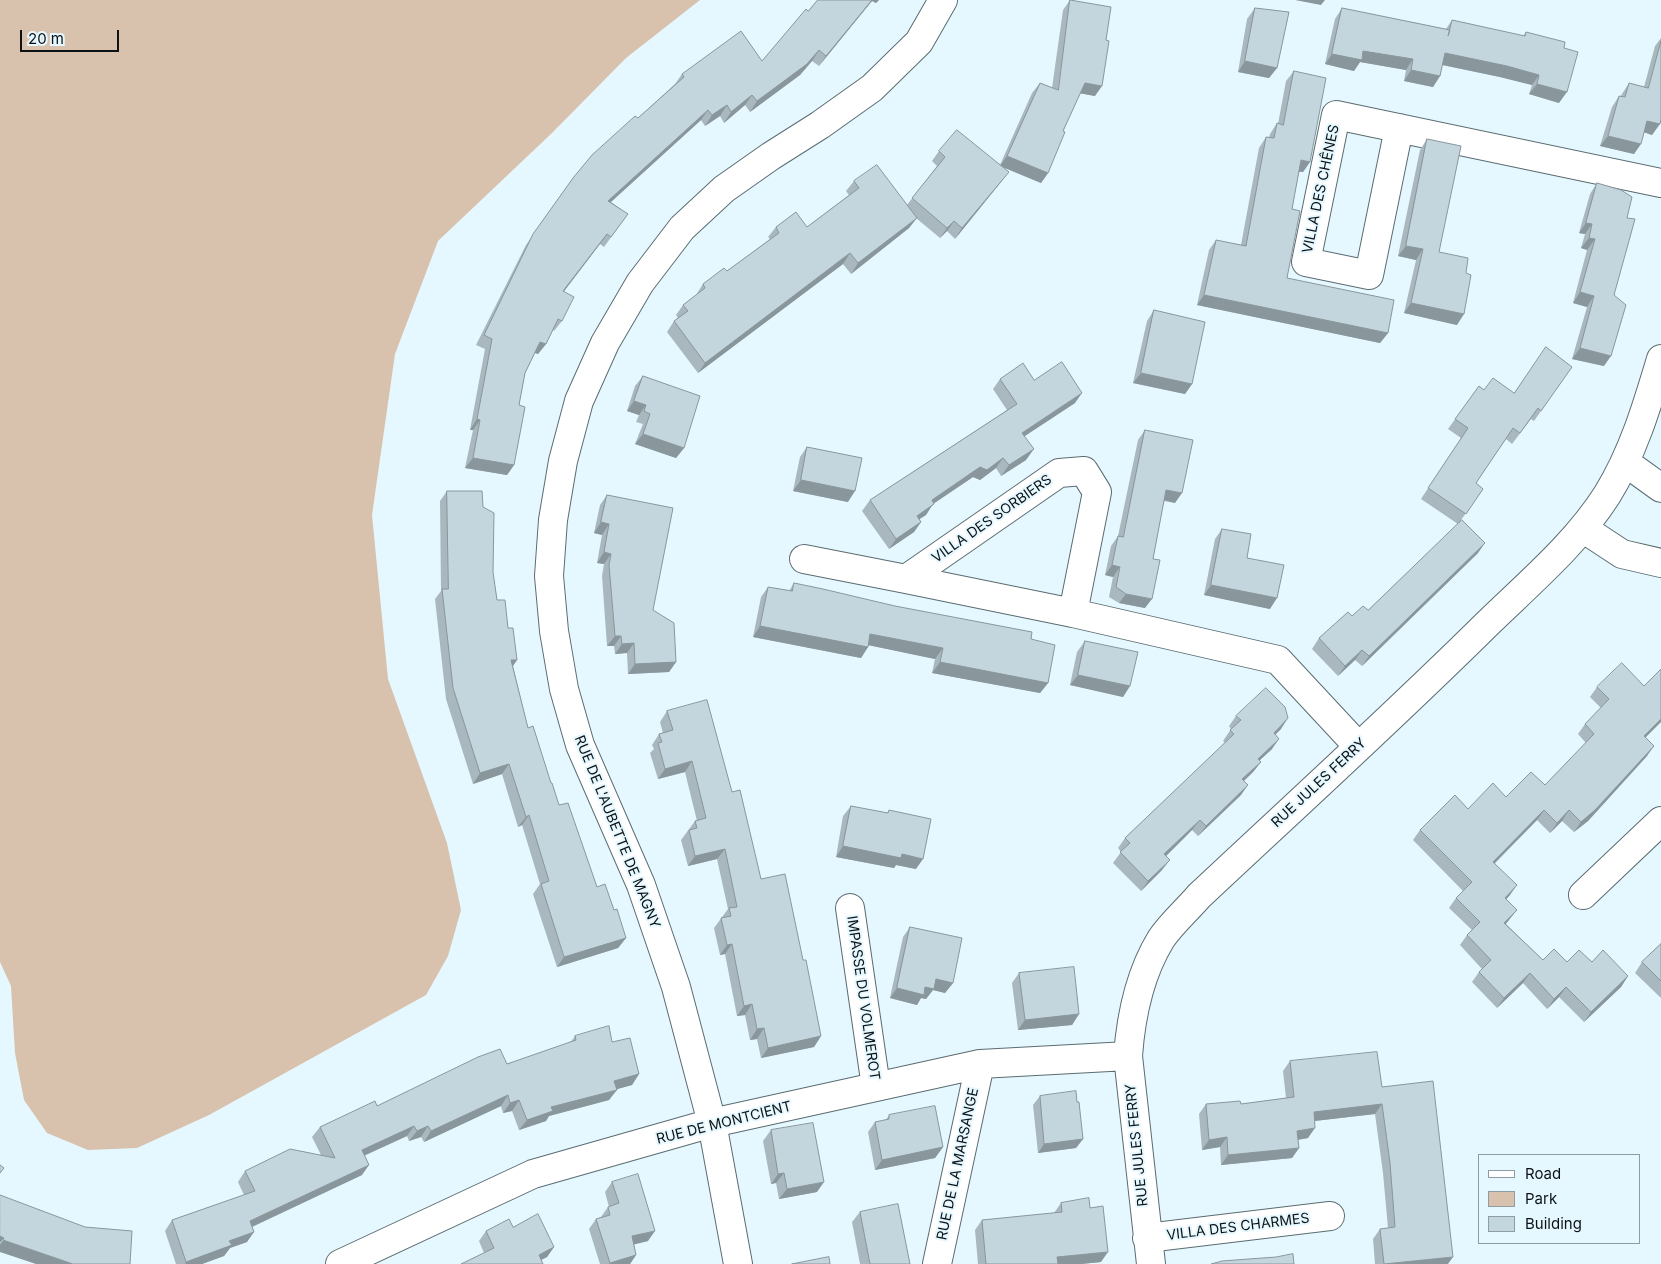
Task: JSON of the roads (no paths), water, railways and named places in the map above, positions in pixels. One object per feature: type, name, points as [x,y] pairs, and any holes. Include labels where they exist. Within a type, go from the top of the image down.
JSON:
[{"type":"street","name":"RUE DE L'AUBETTE DE MAGNY","points":[[738,1264],[712,1123],[676,988],[641,885],[580,744],[564,689],[554,631],[549,576],[553,520],[563,461],[579,402],[605,344],[640,283],[682,228],[724,189],[872,88],[919,42],[943,0]]},
{"type":"street","name":"VILLA DES CHÊNES","points":[[1400,128],[1369,275],[1306,262],[1336,115],[1400,128],[1661,183]]},
{"type":"street","name":"RUE JULES FERRY","points":[[1149,1251],[1128,1056],[1130,1024],[1136,995],[1162,938],[1199,896],[1457,654],[1584,529],[1607,495],[1625,462],[1642,422],[1661,359]]},
{"type":"street","points":[[1625,462],[1661,488]]},
{"type":"street","name":"VILLA DES SORBIERS","points":[[906,578],[1059,473],[1084,471],[1097,492],[1073,614]]},
{"type":"street","points":[[1584,529],[1622,554],[1661,563]]},
{"type":"street","name":"VILLA DES SORBIERS","points":[[804,559],[906,578],[1278,660],[1358,746]]},
{"type":"street","points":[[1583,895],[1661,821]]},
{"type":"street","name":"IMPASSE DU VOLMEROT","points":[[850,908],[876,1087]]},
{"type":"street","name":"RUE DE MONTCIENT","points":[[340,1264],[533,1174],[712,1123],[980,1064],[1128,1056]]},
{"type":"street","name":"RUE DE LA MARSANGE","points":[[937,1264],[980,1064]]},
{"type":"street","name":"VILLA DES CHARMES","points":[[1149,1251],[1330,1216]]}]
